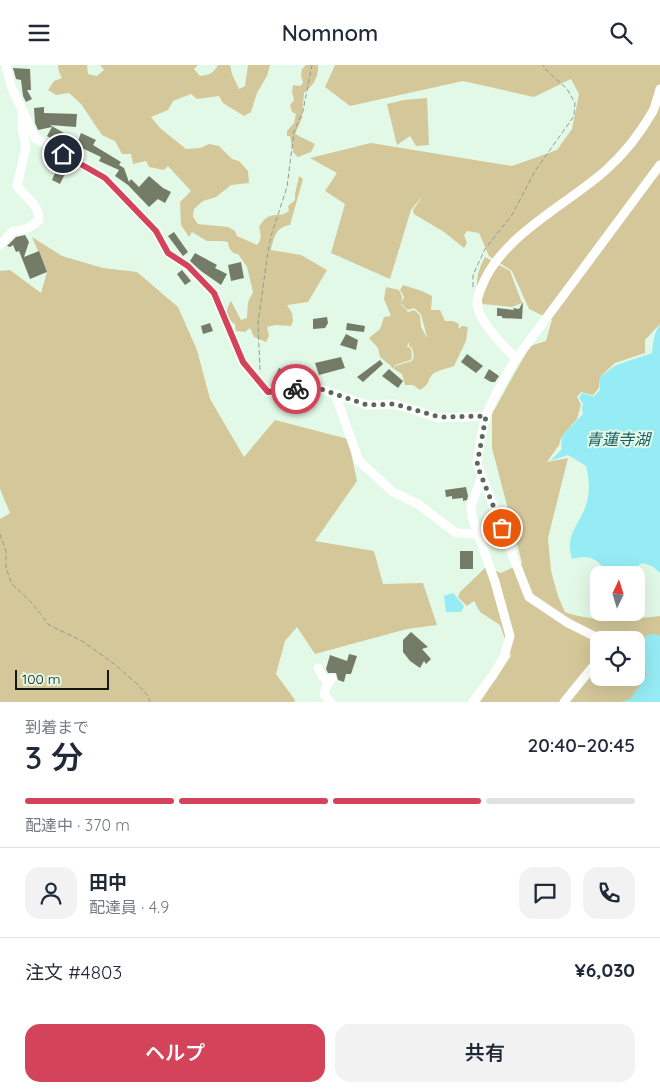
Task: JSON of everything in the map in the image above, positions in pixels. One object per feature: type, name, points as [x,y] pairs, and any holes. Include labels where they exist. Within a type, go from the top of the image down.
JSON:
[{"type":"street","points":[[6,65],[10,86],[35,138],[105,178],[156,231],[168,253],[188,266],[214,293],[243,362],[268,392],[315,387],[367,405],[395,404],[439,417],[486,416]]},
{"type":"street","points":[[516,359],[494,336],[477,305],[485,279],[503,252],[526,231],[606,170],[630,143],[654,109],[660,89]]},
{"type":"street","points":[[0,245],[13,231],[24,230],[33,226],[38,220],[36,204],[26,197],[17,186],[26,147],[22,129],[22,111]]},
{"type":"street","points":[[590,634],[568,623],[530,597],[477,465],[486,416],[499,387],[516,359],[660,165]]},
{"type":"street","points":[[335,394],[359,461],[392,492],[418,504],[456,533],[477,534]]},
{"type":"street","points":[[473,702],[504,657],[510,636],[495,582],[477,534],[471,506],[482,476]]},
{"type":"street","points":[[318,668],[323,677],[330,680],[324,695],[331,702]]},
{"type":"street","points":[[564,702],[590,670]]},
{"type":"path","points":[[260,382],[258,323],[267,258],[271,236],[287,187],[294,132],[303,111],[312,65]]},
{"type":"path","points":[[473,290],[473,275],[485,249],[512,215],[535,171],[574,116],[575,103],[567,89],[543,65]]},
{"type":"path","points":[[0,534],[6,551],[6,568],[12,584],[32,603],[49,625],[82,641],[113,663],[137,684],[148,696],[150,702]]},
{"type":"shaded area","points":[[58,65],[87,65],[88,74],[97,76],[104,70],[100,65],[198,65],[194,69],[200,76],[211,73],[218,65],[230,65],[239,89],[245,86],[248,65],[270,65],[267,76],[257,93],[251,112],[244,116],[223,103],[219,96],[197,99],[191,94],[173,101],[168,110],[151,117],[160,128],[186,149],[200,148],[209,144],[219,146],[232,159],[239,161],[248,171],[249,183],[231,185],[216,197],[203,201],[194,209],[193,217],[198,224],[228,227],[235,231],[237,236],[257,245],[261,236],[259,227],[263,221],[270,216],[281,215],[289,211],[288,206],[295,200],[299,176],[303,179],[290,225],[279,230],[271,250],[301,255],[327,270],[308,302],[287,305],[292,313],[293,321],[291,326],[275,325],[267,327],[269,336],[266,342],[254,337],[250,328],[245,332],[236,331],[235,324],[229,319],[227,311],[231,301],[241,320],[247,318],[248,302],[253,292],[247,267],[238,254],[231,250],[228,242],[207,241],[192,232],[189,237],[181,225],[180,202],[191,191],[168,166],[164,170],[149,167],[146,161],[133,164],[131,154],[122,154],[115,141],[102,135],[81,104],[69,93],[56,95],[48,90],[54,81],[62,78]]},
{"type":"shaded area","points":[[306,65],[318,65],[318,73],[313,84],[304,93],[302,118],[295,134],[315,144],[311,152],[298,157],[293,152],[290,136],[287,136],[287,131],[294,123],[296,114],[292,112],[290,105],[294,100],[293,85],[300,86],[303,83],[302,69]]},
{"type":"shaded area","points":[[335,65],[660,65],[660,324],[645,340],[645,353],[615,363],[600,377],[599,388],[593,395],[581,392],[577,397],[581,405],[577,419],[562,436],[559,445],[547,462],[568,458],[548,538],[551,571],[565,612],[590,618],[590,621],[645,621],[645,617],[660,616],[660,702],[480,702],[511,656],[500,625],[480,612],[474,601],[467,606],[458,597],[460,592],[486,567],[501,573],[522,563],[492,448],[492,414],[530,346],[546,341],[552,320],[529,309],[512,271],[489,256],[479,233],[467,231],[464,235],[467,243],[464,248],[444,232],[414,214],[413,210],[424,194],[411,210],[390,279],[331,253],[345,204],[325,191],[337,173],[310,158],[371,143],[512,166],[557,150],[572,129],[579,94],[571,79],[534,97],[463,81],[350,106],[325,87]]},
{"type":"shaded area","points":[[427,98],[429,145],[416,146],[410,136],[397,145],[387,104]]},
{"type":"shaded area","points":[[32,237],[62,256],[103,268],[137,272],[178,307],[197,350],[210,399],[244,457],[275,420],[348,439],[357,481],[315,541],[374,551],[383,584],[423,583],[437,625],[407,629],[315,654],[297,627],[285,641],[276,674],[295,700],[294,702],[0,702],[0,519],[10,513],[0,489],[0,271],[10,270],[41,293],[47,272]]},
{"type":"shaded area","points":[[485,257],[510,271],[522,303],[512,307],[483,304],[478,291],[477,280]]},
{"type":"shaded area","points":[[403,285],[422,291],[432,296],[431,310],[440,310],[445,321],[453,321],[459,324],[458,329],[462,326],[468,327],[466,341],[454,366],[433,374],[427,384],[420,390],[413,385],[405,385],[402,374],[394,369],[395,366],[412,361],[414,356],[409,342],[407,346],[411,349],[411,360],[395,365],[393,369],[380,357],[378,348],[369,338],[380,329],[384,317],[391,316],[384,299],[386,287],[399,290],[402,297],[401,303],[404,297],[400,290]],"holes":[[[401,303],[407,310],[414,308],[421,314],[427,338],[421,327],[420,315],[414,310],[408,312]]]},
{"type":"water","name":"青蓮寺湖","points":[[660,324],[660,573],[652,566],[642,563],[638,566],[602,566],[593,559],[585,557],[572,559],[570,551],[571,538],[585,508],[589,493],[586,466],[568,455],[550,461],[561,450],[562,436],[583,414],[583,404],[579,398],[582,393],[594,396],[600,390],[600,377],[616,365],[652,353]]},
{"type":"water","points":[[453,593],[464,606],[461,612],[446,612],[444,596]]},
{"type":"water","points":[[655,634],[660,636],[660,702],[621,702],[630,699],[639,686],[645,686],[647,675],[645,670],[645,639],[647,635]]},
{"type":"building","points":[[13,68],[30,69],[31,90],[27,90],[32,99],[26,102],[23,96],[21,80],[16,79]]},
{"type":"building","points":[[44,107],[44,113],[77,114],[76,127],[50,125],[78,141],[81,133],[96,140],[93,145],[121,162],[119,165],[124,168],[129,182],[131,179],[139,187],[149,176],[171,192],[165,203],[158,199],[149,207],[128,185],[115,176],[119,170],[99,161],[101,157],[82,148],[79,155],[73,152],[75,148],[58,138],[52,139],[47,136],[52,127],[38,130],[35,123],[34,108]]},
{"type":"building","points":[[60,162],[69,166],[60,184],[52,180]]},
{"type":"building","points":[[174,232],[188,252],[183,256],[168,236]]},
{"type":"building","points":[[25,235],[29,242],[24,257],[39,251],[47,272],[30,279],[19,251],[16,252],[13,245],[7,246],[16,237]]},
{"type":"building","points":[[195,253],[217,265],[215,268],[227,274],[221,285],[190,261]]},
{"type":"building","points":[[241,262],[244,278],[231,281],[228,265]]},
{"type":"building","points":[[182,270],[191,281],[185,285],[177,274]]},
{"type":"building","points":[[523,302],[522,319],[497,316],[497,308],[519,309]]},
{"type":"building","points":[[327,317],[328,323],[325,328],[313,329],[313,319]]},
{"type":"building","points":[[210,323],[213,331],[203,334],[201,326]]},
{"type":"building","points":[[347,323],[365,326],[364,332],[346,330]]},
{"type":"building","points":[[346,334],[358,340],[356,350],[340,345]]},
{"type":"building","points":[[467,354],[483,366],[476,373],[461,362]]},
{"type":"building","points":[[341,357],[345,368],[319,375],[315,363]]},
{"type":"building","points":[[380,360],[383,364],[363,382],[357,377]]},
{"type":"building","points":[[279,368],[291,374],[286,384],[274,378]]},
{"type":"building","points":[[389,369],[403,381],[398,388],[382,376]]},
{"type":"building","points":[[489,369],[499,376],[495,382],[484,378]]},
{"type":"building","points":[[466,487],[467,500],[463,501],[463,498],[452,499],[452,496],[446,497],[445,490]]},
{"type":"building","points":[[460,551],[473,551],[473,569],[460,569]]},
{"type":"building","points":[[411,632],[428,647],[422,649],[431,659],[426,664],[424,661],[420,668],[410,661],[403,652],[403,640]]},
{"type":"building","points":[[349,654],[357,656],[351,674],[346,674],[344,682],[338,680],[336,673],[328,673],[326,669],[330,655],[347,661]]},
{"type":"way so far","points":[[296,389],[315,387],[367,405],[395,404],[439,417],[486,416],[477,465],[502,528]]},
{"type":"route","points":[[63,154],[105,178],[156,231],[168,253],[188,266],[214,293],[243,362],[268,392],[296,389]]}]
